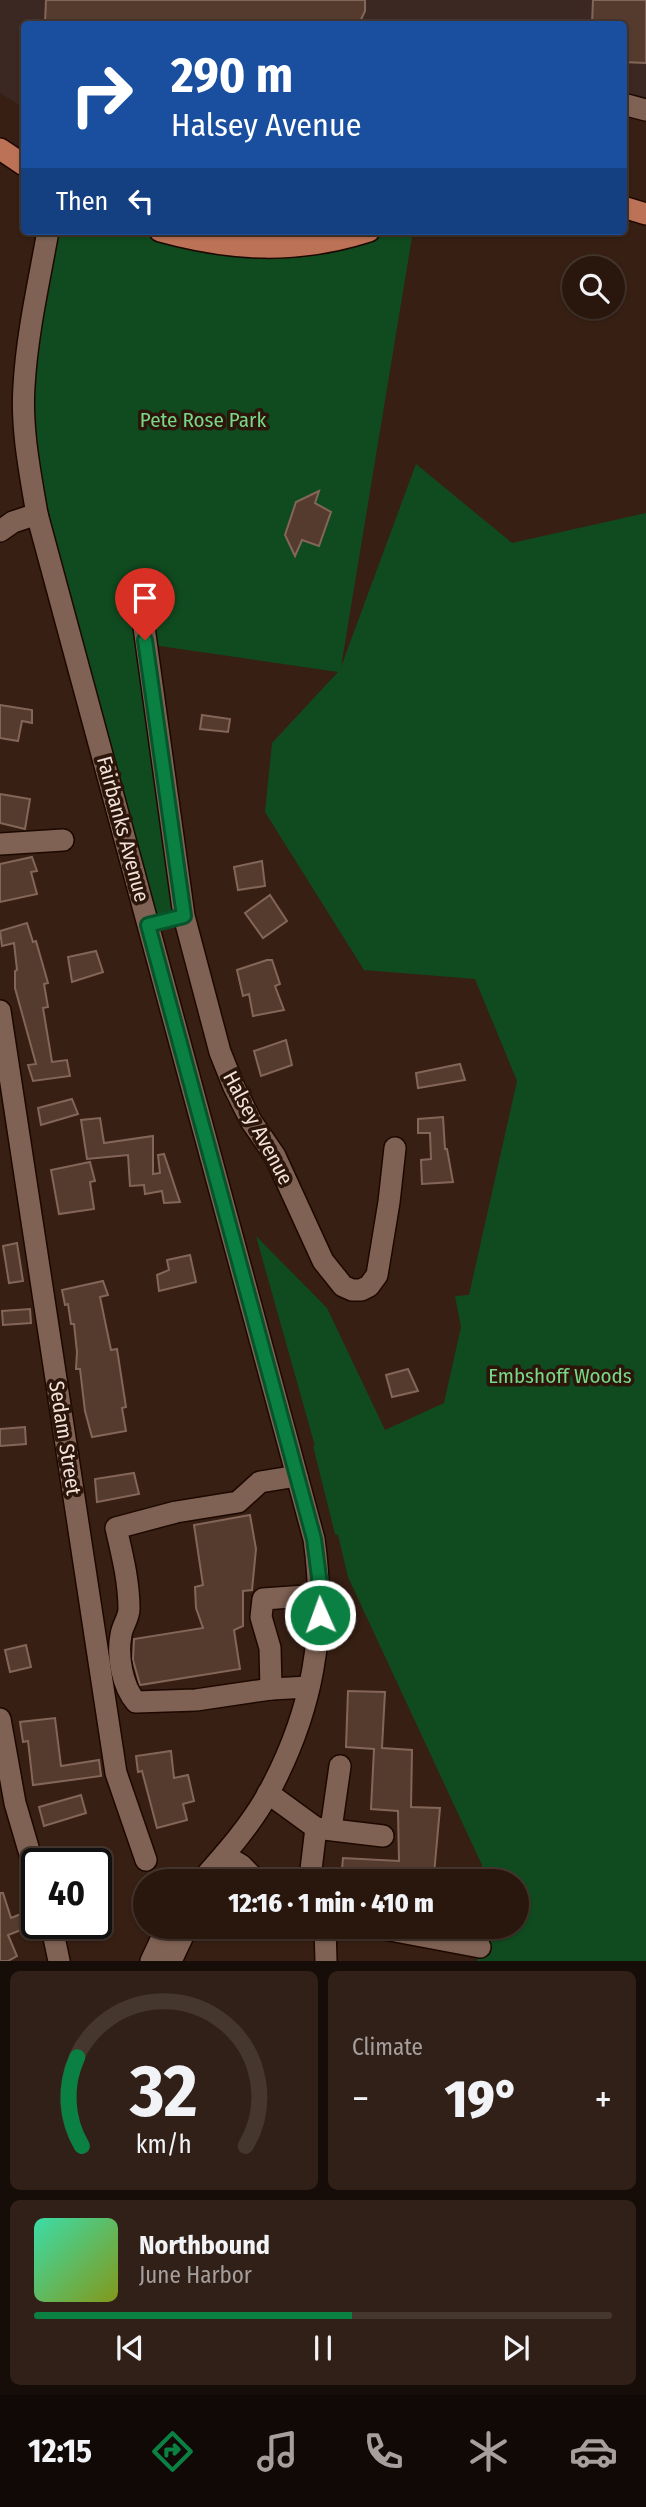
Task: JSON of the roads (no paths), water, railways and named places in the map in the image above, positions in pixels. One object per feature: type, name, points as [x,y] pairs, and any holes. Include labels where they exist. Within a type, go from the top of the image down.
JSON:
[{"type":"main road","points":[[0,149],[21,163]]},
{"type":"main road","points":[[627,208],[646,214]]},
{"type":"main road","points":[[174,235],[236,246],[298,248],[352,235]]},
{"type":"street","points":[[627,105],[646,110]]},
{"type":"street","name":"Fairbanks Avenue","points":[[47,235],[32,317],[24,388],[26,441],[37,514],[314,1539],[320,1595],[316,1653],[297,1728],[268,1793],[212,1869]]},
{"type":"street","points":[[0,531],[13,522],[37,514]]},
{"type":"street","name":"Halsey Avenue","points":[[143,620],[184,916],[220,1052],[251,1121],[275,1156],[323,1261],[334,1277],[352,1290],[369,1286],[378,1271],[395,1147]]},
{"type":"street","points":[[0,844],[63,840]]},
{"type":"street","points":[[148,925],[184,916]]},
{"type":"street","name":"Sedam Street","points":[[0,1011],[116,1773],[146,1860]]},
{"type":"street","points":[[297,1476],[260,1482],[238,1502],[176,1512],[116,1528],[125,1568],[129,1612],[121,1633],[119,1649],[126,1691],[136,1702],[196,1700],[271,1689],[309,1687]]},
{"type":"street","points":[[271,1689],[270,1648],[261,1617],[264,1599],[320,1595]]},
{"type":"street","points":[[0,1718],[15,1803],[28,1848]]},
{"type":"street","points":[[313,1869],[340,1766]]},
{"type":"street","points":[[268,1793],[324,1828],[383,1836]]},
{"type":"street","points":[[224,1855],[245,1869]]},
{"type":"street","name":"Fairbanks Avenue","points":[[219,1869],[224,1855]]},
{"type":"street","points":[[54,1939],[59,1961]]},
{"type":"street","points":[[151,1961],[161,1939]]},
{"type":"street","points":[[170,1961],[181,1939]]},
{"type":"street","points":[[325,1939],[326,1961]]},
{"type":"street","points":[[438,1939],[481,1947]]},
{"type":"park label","name":"Pete Rose Park","points":[[203,420]]},
{"type":"park label","name":"Embshoff Woods","points":[[560,1376]]}]
